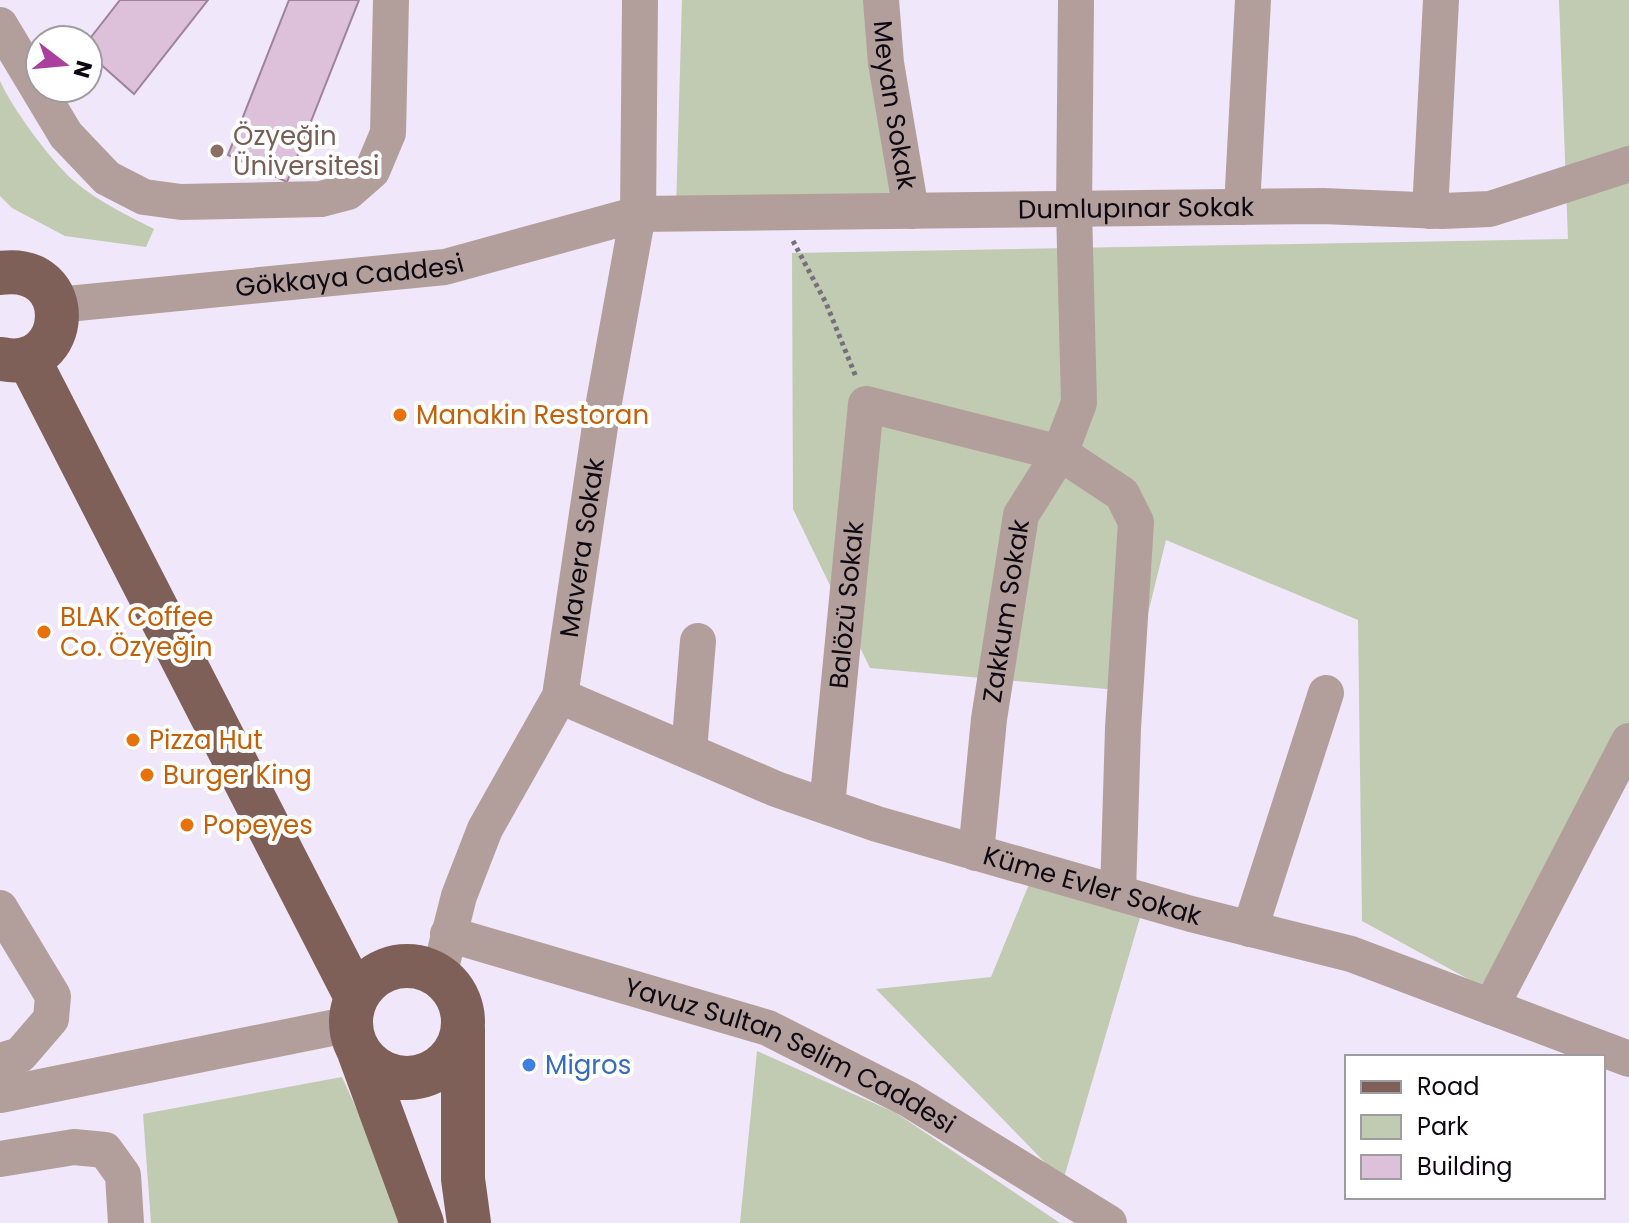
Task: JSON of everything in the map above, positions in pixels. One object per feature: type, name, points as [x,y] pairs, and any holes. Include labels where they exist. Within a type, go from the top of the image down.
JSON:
[{"type":"main road","points":[[0,273],[16,271],[34,276],[48,288],[57,305],[58,321],[53,337],[43,350],[14,358],[355,1024],[370,1065],[386,1075],[403,1079],[421,1077],[437,1070],[450,1058],[459,1042],[463,1025]]},
{"type":"main road","points":[[422,1223],[355,1024],[367,982],[383,971],[402,966],[421,967],[443,955],[461,1006],[463,1025],[463,1179],[469,1223]]},
{"type":"street","points":[[0,25],[66,135],[107,178],[144,197],[181,202],[321,199],[348,192],[372,171],[388,133],[391,0]]},
{"type":"street","name":"Mavera Sokak","points":[[443,955],[459,896],[485,829],[560,696],[602,413],[638,214],[640,0]]},
{"type":"street","name":"Meyan Sokak","points":[[881,0],[886,63],[911,211]]},
{"type":"street","name":"Zakkum Sokak","points":[[976,853],[989,719],[1021,515],[1060,453],[1079,403],[1074,209],[1076,0]]},
{"type":"street","points":[[1242,207],[1253,0]]},
{"type":"street","points":[[1430,211],[1441,0]]},
{"type":"street","name":"Dumlupınar Sokak","points":[[638,214],[1323,206],[1430,211],[1490,209],[1629,164]]},
{"type":"street","name":"Gökkaya Caddesi","points":[[57,305],[445,267],[638,214]]},
{"type":"street","points":[[866,404],[1060,453],[1122,494],[1136,522],[1123,728],[1118,893]]},
{"type":"street","name":"Balözü Sokak","points":[[827,806],[866,404]]},
{"type":"street","points":[[689,751],[698,641]]},
{"type":"street","points":[[1250,929],[1326,693]]},
{"type":"street","name":"Küme Evler Sokak","points":[[560,696],[776,789],[877,824],[1118,893],[1351,954],[1629,1059]]},
{"type":"street","points":[[1491,1007],[1629,741]]},
{"type":"street","points":[[0,908],[53,996],[51,1019],[20,1055],[0,1061]]},
{"type":"street","name":"Yavuz Sultan Selim Caddesi","points":[[443,955],[768,1028],[908,1099],[1109,1223]]},
{"type":"street","points":[[0,1095],[355,1024]]},
{"type":"street","points":[[0,1159],[74,1147],[105,1150],[123,1175],[126,1223]]},
{"type":"path","points":[[778,213],[826,303],[866,404]]},
{"type":"green space","points":[[682,0],[896,0],[913,202],[676,209]]},
{"type":"green space","points":[[1559,0],[1629,0],[1629,733],[1492,992],[1362,921],[1358,620],[1166,540],[1129,691],[870,668],[793,509],[792,253],[1568,239]]},
{"type":"green space","points":[[0,81],[33,134],[74,181],[102,201],[154,229],[146,247],[65,236],[12,208],[0,196]]},
{"type":"green space","points":[[1036,867],[1144,904],[1063,1181],[876,989],[991,977]]},
{"type":"green space","points":[[757,1051],[896,1113],[1060,1223],[740,1223]]},
{"type":"green space","points":[[342,1077],[367,1132],[400,1223],[151,1223],[143,1114]]},
{"type":"building","points":[[120,0],[208,0],[134,94],[104,67],[104,24],[101,24]]},
{"type":"building","points":[[289,0],[359,0],[287,182],[228,155]]},
{"type":"place","name":"Özyeğin Üniversitesi","points":[[217,151]]},
{"type":"place","name":"Manakin Restoran","points":[[400,415]]},
{"type":"place","name":"BLAK Coffee Co. Özyeğin","points":[[44,632]]},
{"type":"place","name":"Pizza Hut","points":[[133,740]]},
{"type":"place","name":"Burger King","points":[[147,775]]},
{"type":"place","name":"Popeyes","points":[[187,825]]},
{"type":"place","name":"Migros","points":[[529,1065]]}]
